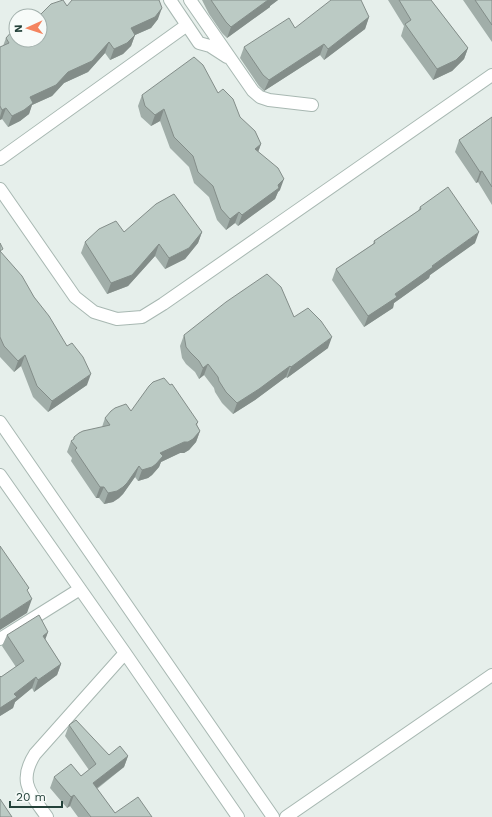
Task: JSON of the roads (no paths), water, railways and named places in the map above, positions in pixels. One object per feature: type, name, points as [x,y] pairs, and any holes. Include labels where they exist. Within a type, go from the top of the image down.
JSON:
[{"type":"street","points":[[170,0],[199,43],[210,46],[232,59]]},
{"type":"street","points":[[177,11],[190,1],[253,91],[260,98],[312,105]]},
{"type":"street","points":[[0,159],[187,26]]},
{"type":"street","points":[[0,189],[75,297],[94,312],[117,319],[142,317],[163,304],[492,75]]},
{"type":"street","points":[[0,422],[273,817]]},
{"type":"street","points":[[0,475],[238,817]]},
{"type":"street","points":[[0,639],[80,589]]},
{"type":"street","points":[[47,817],[30,792],[27,783],[27,772],[30,763],[35,754],[125,653]]},
{"type":"street","points":[[286,817],[492,675]]}]
